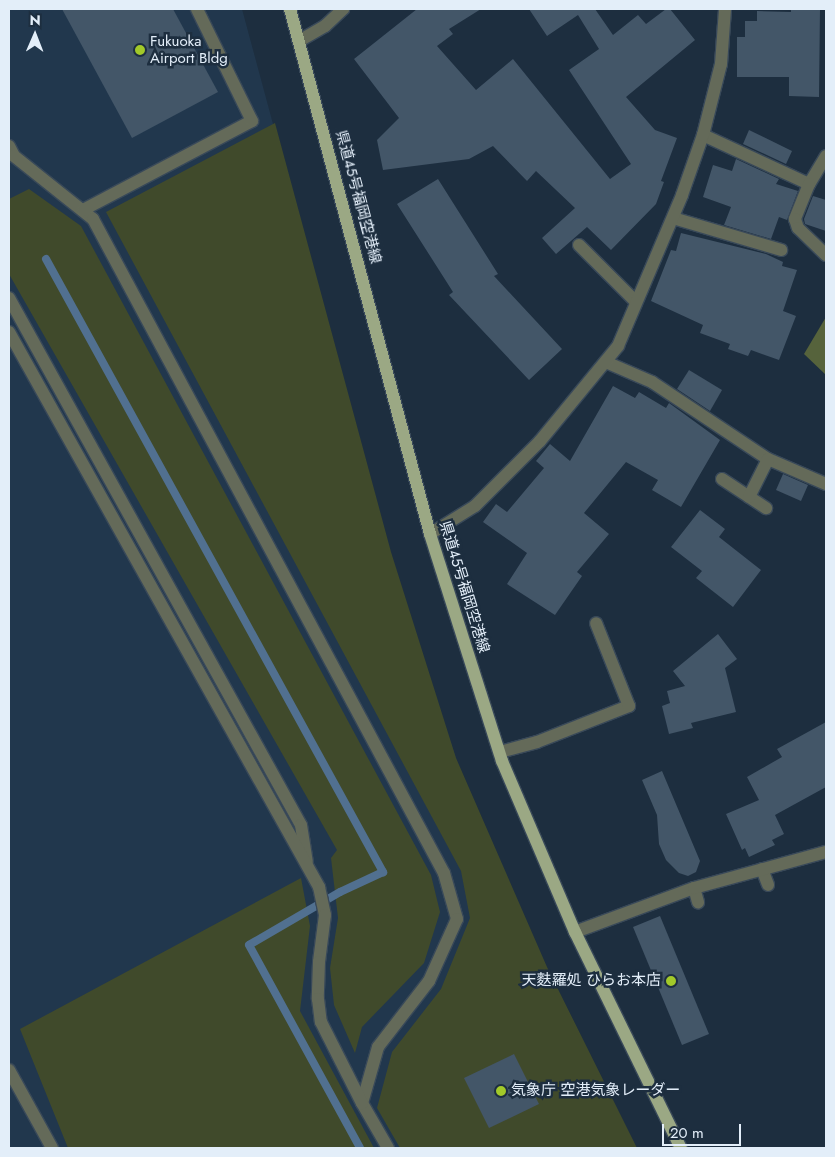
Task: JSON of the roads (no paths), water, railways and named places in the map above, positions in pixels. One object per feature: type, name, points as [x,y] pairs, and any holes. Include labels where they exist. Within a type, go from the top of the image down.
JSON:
[{"type":"main road","name":"県道45号福岡空港線","points":[[290,9],[430,534],[500,752],[575,932],[664,1105],[681,1148]]},
{"type":"street","points":[[82,210],[252,121],[197,9]]},
{"type":"street","points":[[298,41],[325,26],[343,9]]},
{"type":"street","points":[[430,534],[475,506],[540,441],[608,363],[618,346],[635,301],[673,218],[702,135],[721,64],[726,9]]},
{"type":"street","points":[[702,135],[809,184]]},
{"type":"street","points":[[9,146],[14,156],[93,219],[444,873],[457,919],[429,981],[378,1047],[362,1104]]},
{"type":"street","points":[[826,156],[809,184],[795,220],[798,228],[826,255]]},
{"type":"street","points":[[673,218],[780,250]]},
{"type":"street","points":[[578,245],[635,301]]},
{"type":"street","points":[[9,298],[301,825],[308,869]]},
{"type":"street","points":[[9,332],[319,888],[325,915],[319,971],[321,1022],[362,1104],[388,1148]]},
{"type":"street","points":[[608,363],[652,382],[768,459],[826,484]]},
{"type":"street","points":[[749,497],[768,459]]},
{"type":"street","points":[[722,479],[766,508]]},
{"type":"street","points":[[500,752],[537,742],[629,706],[596,623]]},
{"type":"street","points":[[575,932],[694,888],[826,852]]},
{"type":"street","points":[[762,870],[768,885]]},
{"type":"street","points":[[694,888],[698,902]]},
{"type":"street","points":[[9,1070],[52,1148]]},
{"type":"waterway","points":[[46,259],[383,872],[340,892],[249,945],[360,1148]]},
{"type":"place","name":"Fukuoka Airport Bldg","points":[[140,50]]},
{"type":"place","name":"天麩羅処 ひらお本店","points":[[671,981]]},
{"type":"place","name":"気象庁 空港気象レーダー","points":[[501,1091]]}]
